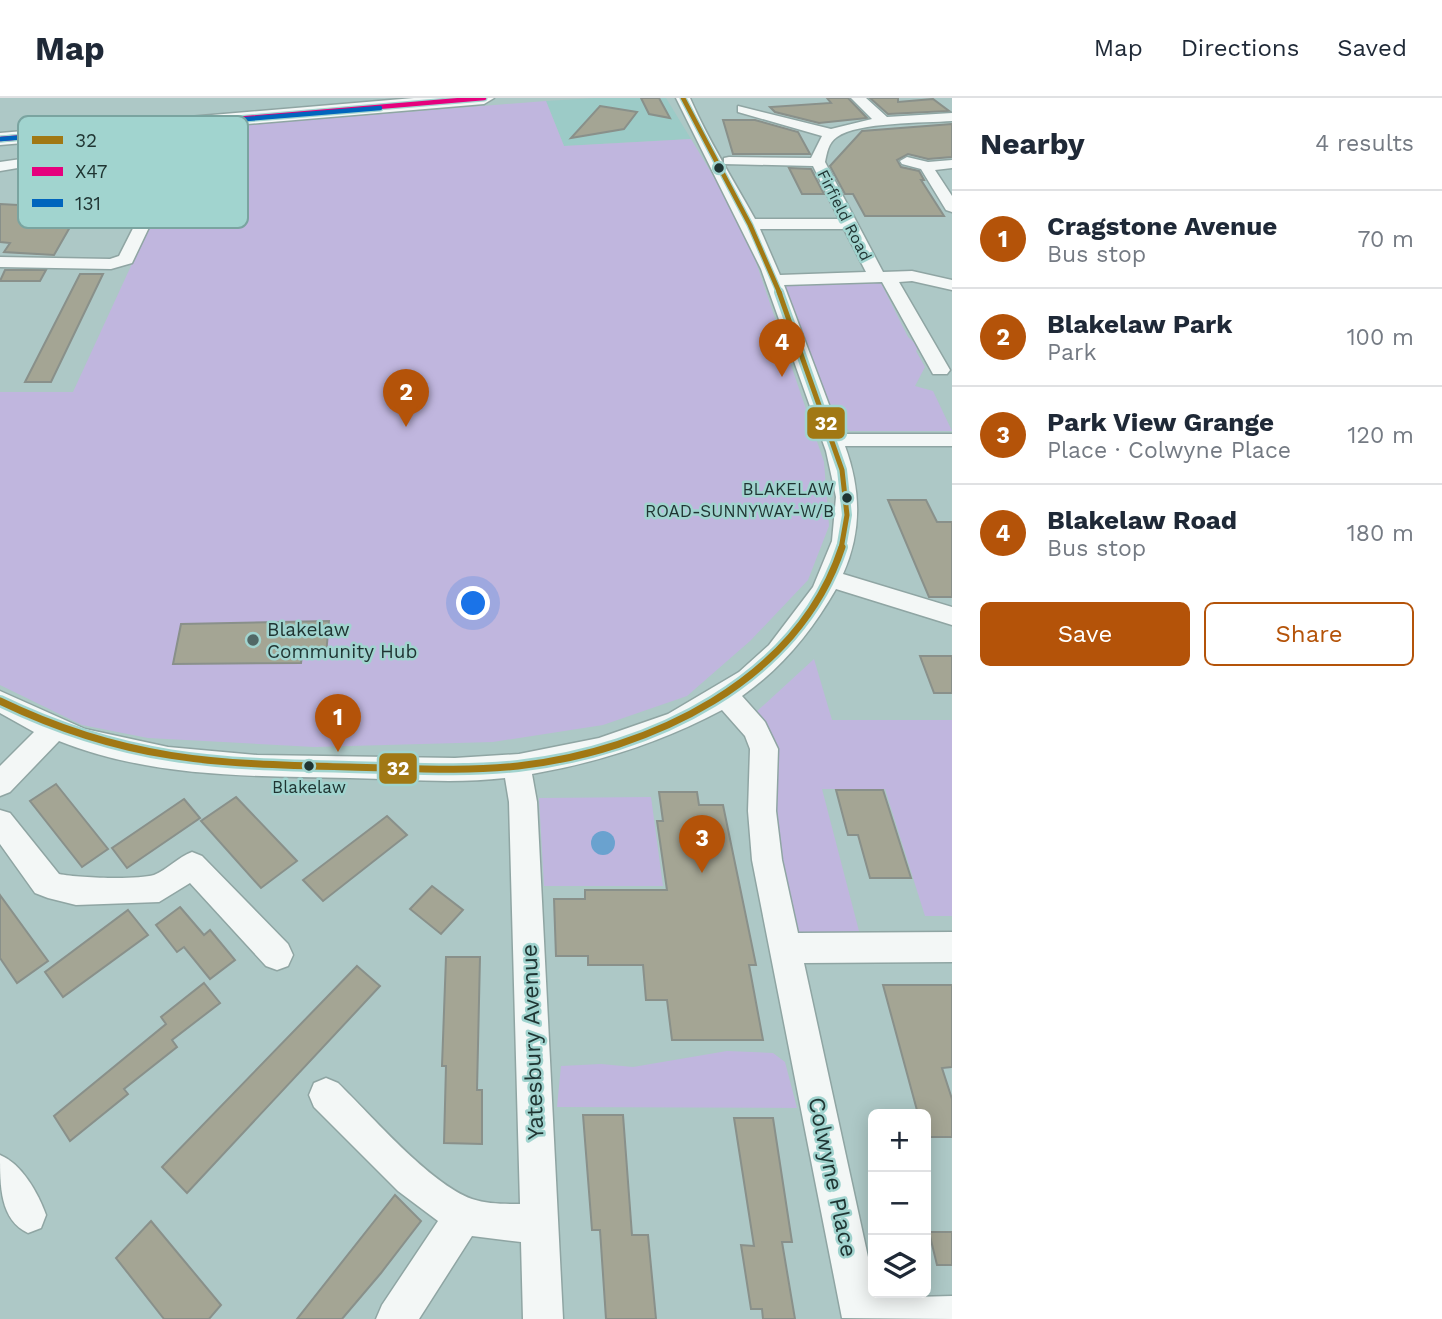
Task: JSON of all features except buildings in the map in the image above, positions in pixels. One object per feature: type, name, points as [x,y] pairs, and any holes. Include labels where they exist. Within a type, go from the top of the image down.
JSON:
[{"type":"highway","points":[[159,116],[379,98]]},
{"type":"highway","points":[[248,118],[484,98]]},
{"type":"highway","points":[[0,129],[18,128]]},
{"type":"highway","points":[[0,139],[18,137]]},
{"type":"street","points":[[0,701],[53,730],[123,751],[206,763],[456,768],[517,765],[615,746],[726,696],[757,674],[789,642],[829,578],[846,532],[844,472],[774,280],[750,224],[696,129],[683,98]]},
{"type":"street","points":[[858,98],[885,123]]},
{"type":"street","points":[[743,109],[832,134],[852,126],[952,117]]},
{"type":"street","name":"Firfield Road","points":[[832,134],[819,151],[818,162],[848,224],[882,277]]},
{"type":"street","points":[[906,161],[928,166],[952,164]]},
{"type":"street","points":[[3,176],[14,162],[18,162]]},
{"type":"street","points":[[729,162],[818,162]]},
{"type":"street","points":[[928,166],[928,172],[952,207]]},
{"type":"street","points":[[750,224],[848,224]]},
{"type":"street","points":[[0,262],[119,263],[126,259],[141,228]]},
{"type":"street","points":[[882,277],[921,277],[952,285]]},
{"type":"street","points":[[882,277],[940,375]]},
{"type":"street","name":"Firfield Road","points":[[774,280],[882,277]]},
{"type":"street","points":[[832,440],[952,440]]},
{"type":"street","points":[[829,578],[952,616]]},
{"type":"street","name":"Colwyne Place","points":[[726,696],[756,730],[764,750],[765,835],[785,948],[862,1318],[952,1316]]},
{"type":"street","points":[[0,784],[53,730]]},
{"type":"street","name":"Yatesbury Avenue","points":[[517,765],[524,811],[543,1319]]},
{"type":"street","points":[[0,822],[46,883],[59,888],[76,891],[159,888],[192,865],[277,955]]},
{"type":"street","points":[[785,948],[952,947]]},
{"type":"street","points":[[326,1095],[423,1188],[464,1214],[498,1223],[539,1223]]},
{"type":"street","points":[[0,1173],[27,1215]]},
{"type":"street","points":[[399,1317],[464,1214]]},
{"type":"shaded area","points":[[666,98],[691,139],[564,146],[546,101]]},
{"type":"shaded area","points":[[546,101],[564,146],[691,139],[744,227],[824,462],[829,526],[808,580],[750,641],[687,696],[603,725],[493,742],[314,747],[148,738],[82,725],[0,685],[0,392],[73,392],[148,228],[248,228],[248,125]]},
{"type":"shaded area","points":[[881,283],[908,337],[919,347],[916,351],[925,367],[915,386],[933,391],[952,431],[850,431],[835,420],[782,284]]},
{"type":"shaded area","points":[[814,659],[832,720],[952,720],[952,916],[925,916],[885,789],[822,789],[860,935],[801,936],[786,926],[754,714]]},
{"type":"shaded area","points":[[651,797],[663,886],[544,886],[539,798]]},
{"type":"shaded area","points":[[727,1051],[773,1053],[785,1062],[797,1108],[557,1107],[561,1066],[601,1064],[633,1067]]},
{"type":"water","points":[[603,831],[612,834],[615,843],[612,852],[603,855],[594,852],[591,843],[594,834]]},
{"type":"transit line","name":"X47","points":[[248,118],[484,98]]},
{"type":"transit line","name":"32","points":[[0,701],[85,738],[169,757],[255,765],[476,769],[564,758],[650,733],[691,714],[729,691],[764,663],[805,618],[823,591],[837,562],[847,515],[845,485],[833,441],[769,267],[750,225],[683,98]]},
{"type":"transit line","name":"131","points":[[248,119],[380,108]]},
{"type":"transit line","name":"X47","points":[[0,139],[18,137]]},
{"type":"transit line","name":"131","points":[[1,139],[18,138]]},
{"type":"place","name":"Blakelaw Road","points":[[782,377]]},
{"type":"place","name":"Blakelaw Park","points":[[406,427]]},
{"type":"place","name":"BLAKELAW ROAD-SUNNYWAY-W/B","points":[[847,498]]},
{"type":"place","name":"Blakelaw Community Hub","points":[[253,640]]},
{"type":"place","name":"Cragstone Avenue","points":[[338,752]]},
{"type":"place","name":"Blakelaw","points":[[309,766]]},
{"type":"place","name":"Park View Grange","points":[[702,873]]}]
